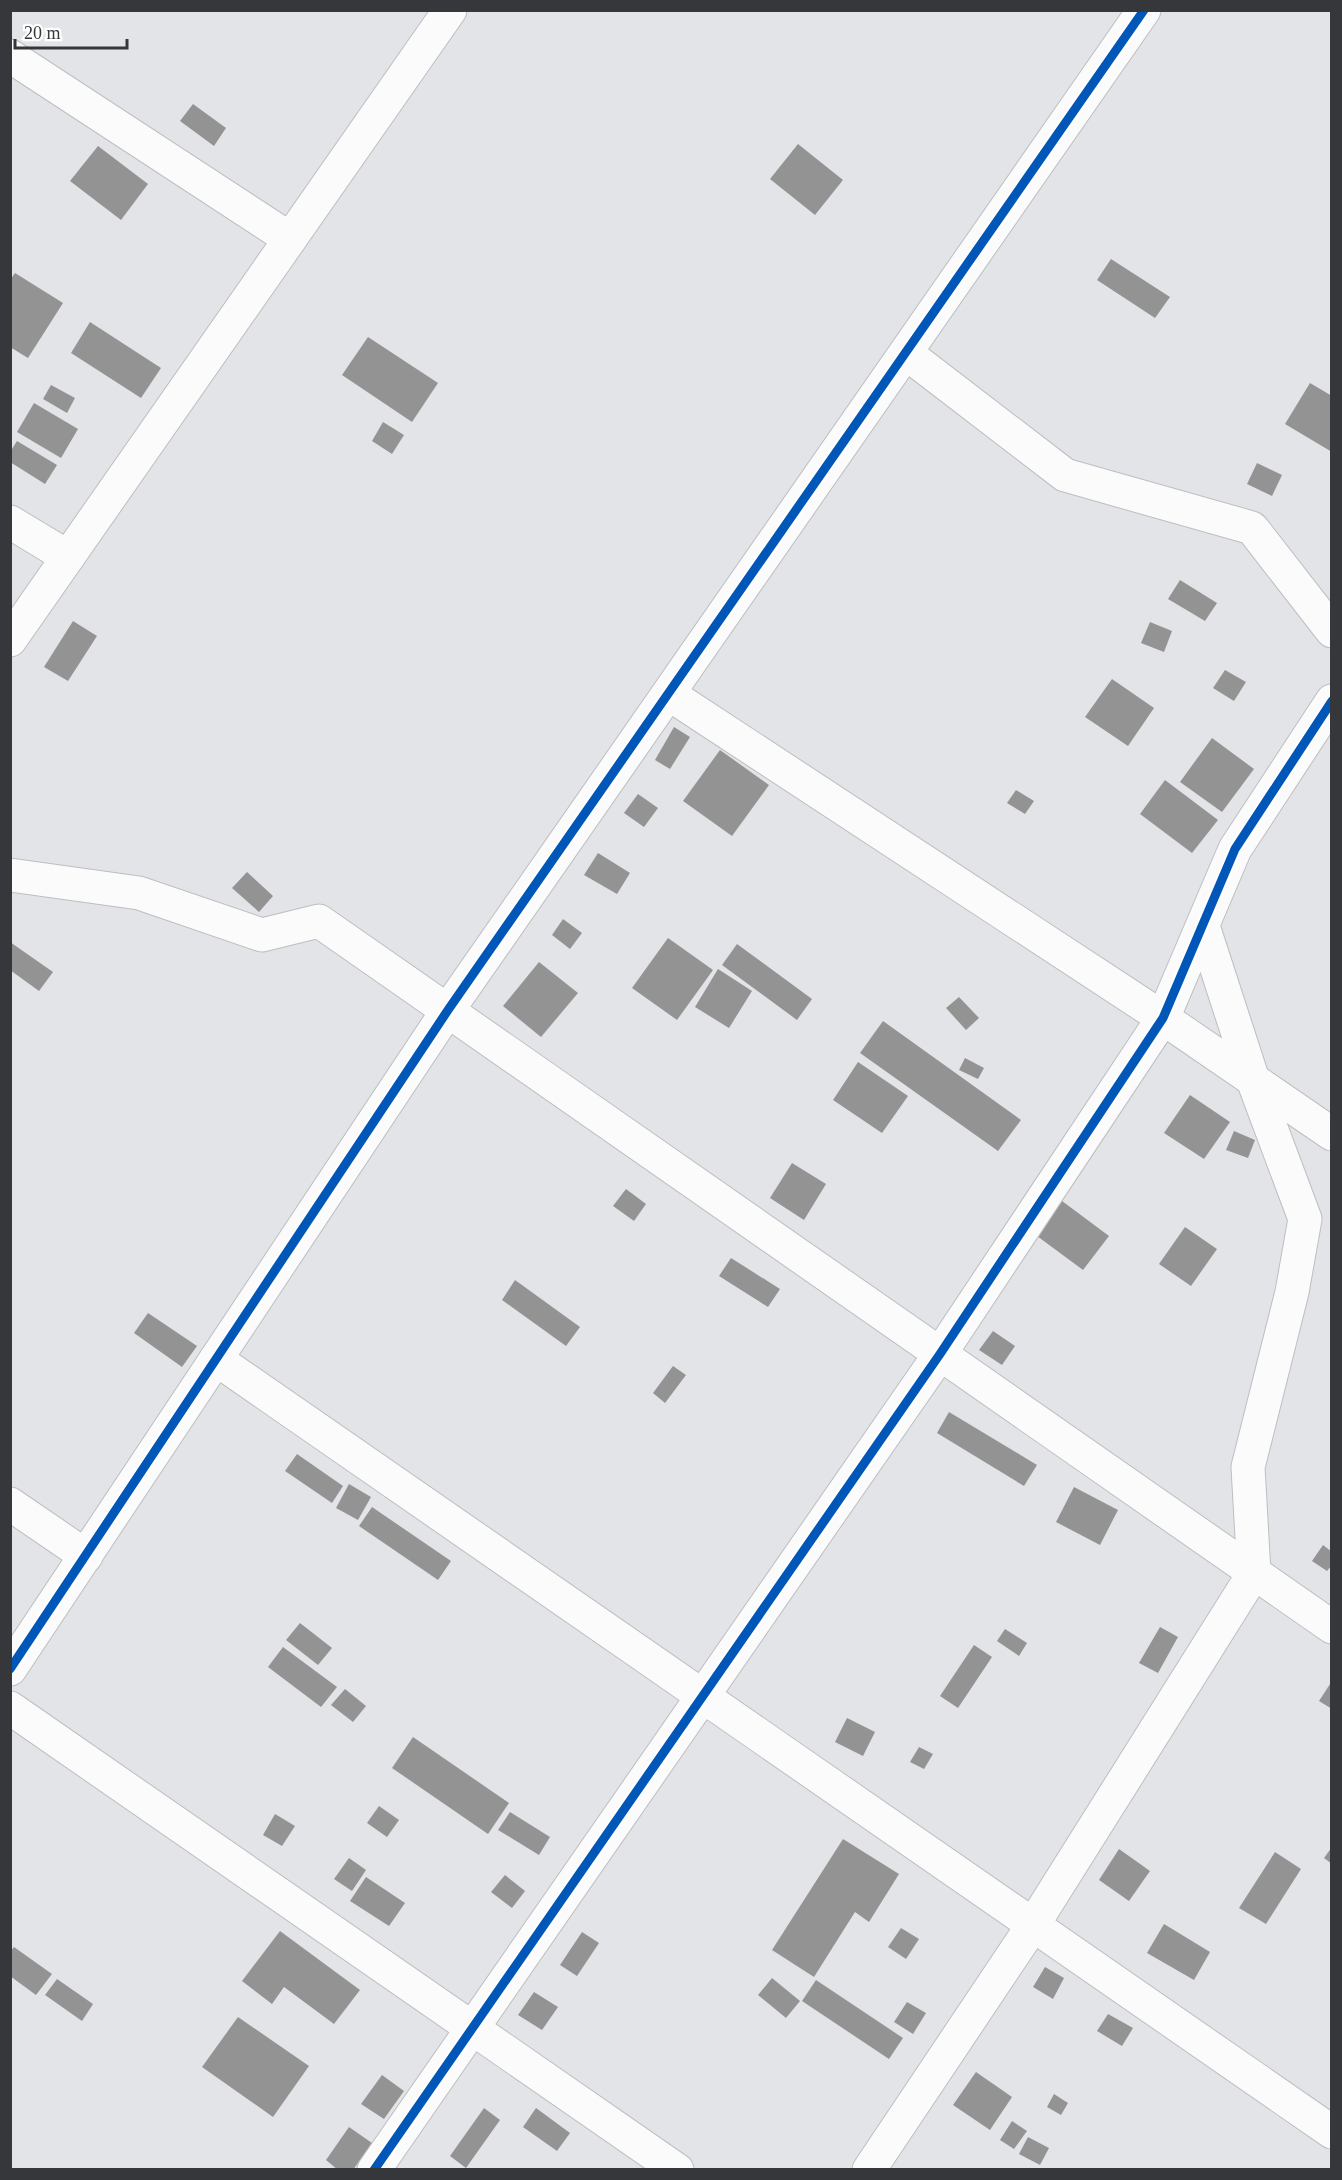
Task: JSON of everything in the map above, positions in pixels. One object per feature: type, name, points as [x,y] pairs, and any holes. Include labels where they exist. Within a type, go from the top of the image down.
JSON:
[{"type":"street","points":[[10,640],[450,10]]},
{"type":"street","points":[[10,1669],[448,1010],[1144,10]]},
{"type":"street","points":[[10,56],[290,239]]},
{"type":"street","points":[[906,353],[1065,475],[1251,528],[1332,631]]},
{"type":"street","points":[[10,522],[68,557]]},
{"type":"street","points":[[669,694],[1163,1018],[1332,1134]]},
{"type":"street","points":[[374,2169],[940,1354],[1163,1018],[1235,849],[1332,701]]},
{"type":"street","points":[[10,875],[139,893],[262,935],[319,921],[1332,1627]]},
{"type":"street","points":[[869,2169],[1033,1925],[1254,1573],[1248,1467],[1292,1292],[1305,1219],[1253,1080],[1203,926]]},
{"type":"street","points":[[216,1359],[1332,2132]]},
{"type":"street","points":[[10,1504],[86,1556]]},
{"type":"street","points":[[10,1708],[676,2169]]},
{"type":"building","points":[[193,104],[226,128],[214,146],[180,121]]},
{"type":"building","points":[[798,144],[843,180],[815,215],[770,179]]},
{"type":"building","points":[[98,146],[148,184],[121,220],[70,181]]},
{"type":"building","points":[[1111,259],[1170,297],[1155,318],[1097,280]]},
{"type":"building","points":[[15,273],[63,303],[28,358],[10,347],[10,280]]},
{"type":"building","points":[[90,322],[161,368],[141,398],[71,353]]},
{"type":"building","points":[[368,337],[438,383],[412,422],[342,375]]},
{"type":"building","points":[[1310,383],[1332,396],[1332,452],[1285,424]]},
{"type":"building","points":[[51,385],[75,398],[67,413],[43,399]]},
{"type":"building","points":[[34,403],[78,429],[61,458],[17,432]]},
{"type":"building","points":[[383,422],[404,435],[392,454],[372,441]]},
{"type":"building","points":[[17,441],[57,465],[45,484],[10,462],[10,452]]},
{"type":"building","points":[[1257,463],[1282,475],[1272,496],[1247,484]]},
{"type":"building","points":[[1180,580],[1217,603],[1205,621],[1168,599]]},
{"type":"building","points":[[73,621],[97,636],[68,681],[44,667]]},
{"type":"building","points":[[1150,622],[1172,631],[1164,652],[1141,643]]},
{"type":"building","points":[[1225,670],[1246,682],[1234,701],[1213,688]]},
{"type":"building","points":[[1112,679],[1154,708],[1128,746],[1085,717]]},
{"type":"building","points":[[674,727],[690,737],[670,769],[655,760]]},
{"type":"building","points":[[1212,738],[1254,769],[1222,812],[1180,782]]},
{"type":"building","points":[[720,750],[769,785],[732,836],[683,801]]},
{"type":"building","points":[[1165,780],[1218,820],[1192,853],[1140,814]]},
{"type":"building","points":[[1016,790],[1034,801],[1025,814],[1007,803]]},
{"type":"building","points":[[638,794],[658,808],[644,827],[624,813]]},
{"type":"building","points":[[598,853],[630,873],[617,894],[584,875]]},
{"type":"building","points":[[247,872],[273,896],[259,912],[232,888]]},
{"type":"building","points":[[563,919],[582,933],[570,949],[552,935]]},
{"type":"building","points":[[668,938],[713,970],[677,1020],[632,988]]},
{"type":"building","points":[[10,942],[53,972],[39,991],[10,970]]},
{"type":"building","points":[[737,944],[812,999],[797,1020],[722,965]]},
{"type":"building","points":[[539,962],[578,993],[541,1037],[503,1006]]},
{"type":"building","points":[[718,969],[752,991],[729,1028],[695,1007]]},
{"type":"building","points":[[959,997],[979,1018],[966,1030],[946,1008]]},
{"type":"building","points":[[883,1021],[1021,1120],[998,1151],[860,1053]]},
{"type":"building","points":[[965,1058],[984,1068],[978,1079],[959,1070]]},
{"type":"building","points":[[858,1062],[908,1096],[882,1133],[833,1100]]},
{"type":"building","points":[[1190,1095],[1230,1122],[1204,1159],[1164,1133]]},
{"type":"building","points":[[1234,1131],[1255,1140],[1248,1158],[1226,1150]]},
{"type":"building","points":[[792,1163],[826,1184],[804,1220],[770,1198]]},
{"type":"building","points":[[626,1189],[646,1204],[634,1221],[613,1206]]},
{"type":"building","points":[[1058,1198],[1109,1236],[1083,1270],[1033,1233]]},
{"type":"building","points":[[1185,1227],[1217,1249],[1191,1286],[1159,1264]]},
{"type":"building","points":[[731,1258],[780,1289],[768,1307],[719,1276]]},
{"type":"building","points":[[515,1280],[580,1327],[566,1346],[502,1300]]},
{"type":"building","points":[[148,1313],[197,1346],[182,1367],[134,1333]]},
{"type":"building","points":[[993,1331],[1015,1346],[1002,1365],[979,1350]]},
{"type":"building","points":[[673,1366],[686,1375],[665,1403],[653,1393]]},
{"type":"building","points":[[949,1412],[1037,1465],[1024,1486],[937,1433]]},
{"type":"building","points":[[297,1454],[343,1486],[332,1503],[285,1471]]},
{"type":"building","points":[[349,1484],[371,1497],[358,1520],[336,1508]]},
{"type":"building","points":[[1074,1487],[1118,1510],[1100,1545],[1056,1522]]},
{"type":"building","points":[[372,1507],[451,1561],[438,1580],[359,1526]]},
{"type":"building","points":[[1323,1545],[1332,1552],[1332,1565],[1327,1571],[1312,1561]]},
{"type":"building","points":[[300,1623],[332,1648],[318,1665],[286,1640]]},
{"type":"building","points":[[1160,1627],[1178,1637],[1158,1673],[1139,1663]]},
{"type":"building","points":[[1005,1629],[1027,1643],[1019,1656],[997,1641]]},
{"type":"building","points":[[974,1645],[992,1657],[958,1708],[940,1696]]},
{"type":"building","points":[[283,1647],[337,1687],[321,1707],[268,1667]]},
{"type":"building","points":[[1332,1681],[1332,1709],[1319,1701]]},
{"type":"building","points":[[345,1689],[366,1706],[353,1722],[331,1705]]},
{"type":"building","points":[[847,1718],[875,1732],[863,1756],[835,1742]]},
{"type":"building","points":[[413,1737],[509,1803],[488,1834],[392,1768]]},
{"type":"building","points":[[919,1747],[933,1754],[924,1769],[910,1762]]},
{"type":"building","points":[[379,1806],[399,1820],[387,1837],[367,1823]]},
{"type":"building","points":[[510,1812],[550,1837],[539,1855],[498,1830]]},
{"type":"building","points":[[275,1814],[295,1826],[282,1846],[263,1835]]},
{"type":"building","points":[[843,1839],[899,1874],[869,1922],[855,1912],[814,1977],[772,1950]]},
{"type":"building","points":[[1332,1847],[1332,1864],[1324,1858]]},
{"type":"building","points":[[1119,1849],[1150,1871],[1129,1901],[1099,1880]]},
{"type":"building","points":[[1275,1852],[1301,1869],[1266,1924],[1239,1908]]},
{"type":"building","points":[[349,1858],[366,1870],[352,1891],[334,1879]]},
{"type":"building","points":[[505,1875],[525,1891],[512,1908],[491,1892]]},
{"type":"building","points":[[366,1877],[405,1903],[389,1926],[350,1901]]},
{"type":"building","points":[[1164,1924],[1210,1952],[1194,1980],[1147,1953]]},
{"type":"building","points":[[901,1928],[919,1939],[906,1959],[888,1947]]},
{"type":"building","points":[[280,1931],[360,1990],[334,2024],[284,1987],[272,2004],[242,1981]]},
{"type":"building","points":[[582,1932],[599,1943],[577,1976],[560,1965]]},
{"type":"building","points":[[14,1947],[52,1974],[36,1995],[10,1976],[10,1952]]},
{"type":"building","points":[[1045,1967],[1064,1978],[1053,1999],[1033,1987]]},
{"type":"building","points":[[772,1978],[800,2001],[786,2018],[758,1995]]},
{"type":"building","points":[[57,1979],[93,2004],[82,2021],[45,1995]]},
{"type":"building","points":[[816,1980],[903,2038],[889,2059],[802,2001]]},
{"type":"building","points":[[534,1992],[558,2007],[542,2030],[518,2015]]},
{"type":"building","points":[[907,2002],[926,2013],[913,2034],[894,2022]]},
{"type":"building","points":[[1108,2014],[1133,2028],[1122,2046],[1097,2031]]},
{"type":"building","points":[[238,2017],[309,2066],[273,2117],[202,2067]]},
{"type":"building","points":[[976,2072],[1012,2097],[990,2130],[953,2105]]},
{"type":"building","points":[[382,2075],[404,2091],[384,2119],[361,2104]]},
{"type":"building","points":[[1054,2094],[1068,2103],[1061,2115],[1047,2107]]},
{"type":"building","points":[[484,2108],[500,2120],[466,2168],[450,2156]]},
{"type":"building","points":[[536,2108],[570,2133],[557,2151],[523,2127]]},
{"type":"building","points":[[1012,2121],[1027,2131],[1014,2149],[1000,2140]]},
{"type":"building","points":[[349,2127],[372,2143],[353,2170],[338,2170],[326,2160]]},
{"type":"building","points":[[1028,2137],[1049,2148],[1040,2165],[1019,2154]]},
{"type":"cycle path","points":[[10,1669],[448,1010],[1144,10]]},
{"type":"cycle path","points":[[374,2170],[940,1354],[1163,1018],[1235,849],[1332,701]]}]
